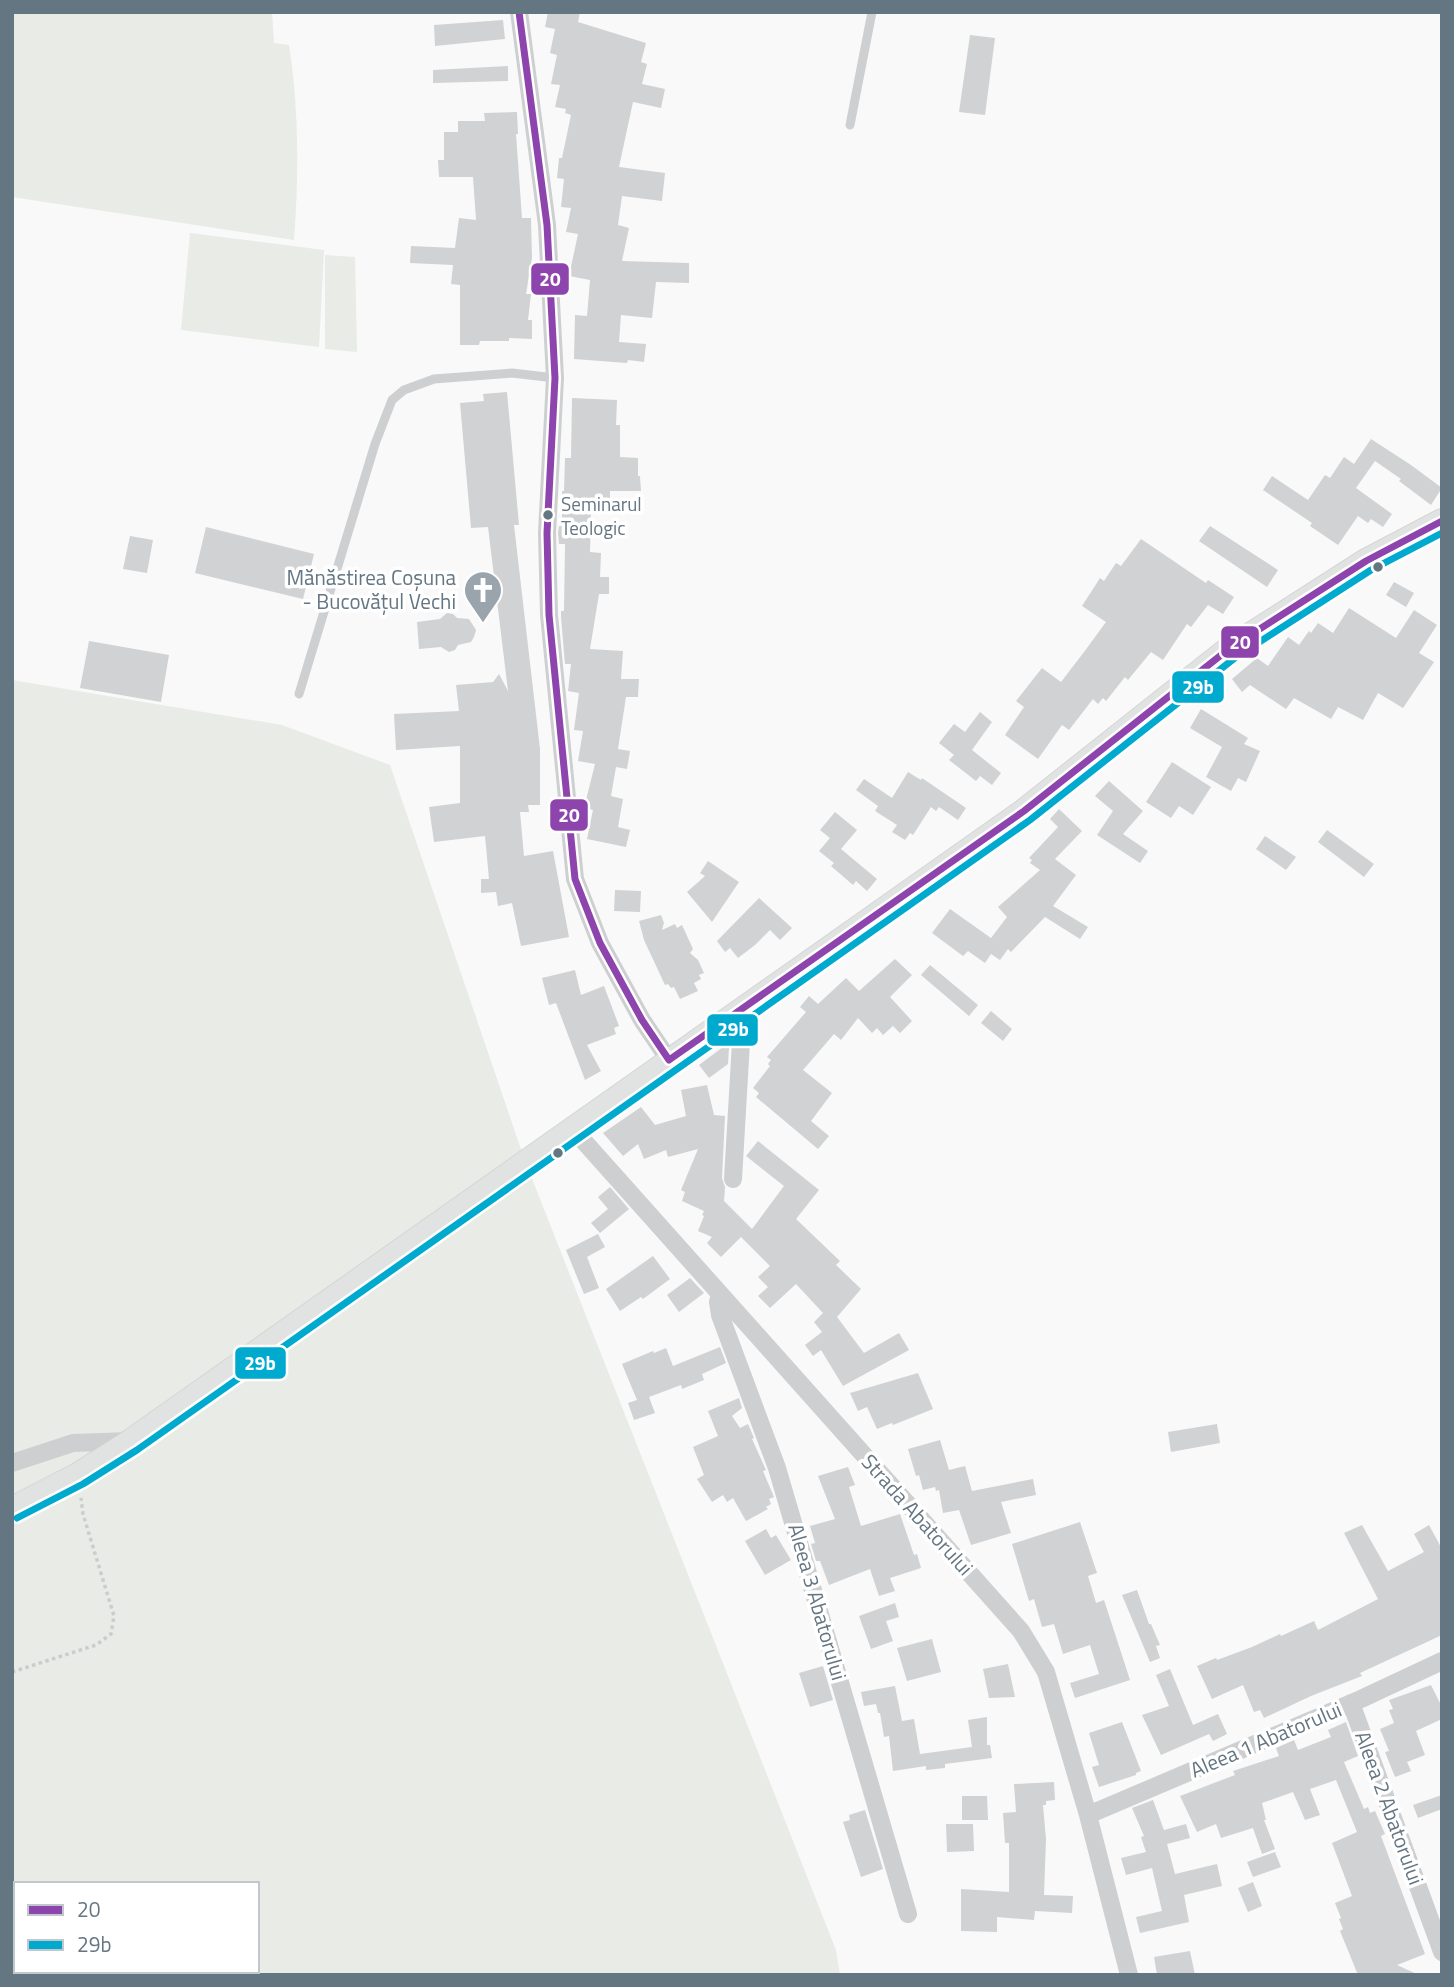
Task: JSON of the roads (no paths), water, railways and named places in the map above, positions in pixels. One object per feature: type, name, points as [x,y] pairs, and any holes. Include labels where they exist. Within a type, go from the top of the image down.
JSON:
[{"type":"main road","points":[[12,1510],[78,1475],[131,1441],[1024,811],[1230,648],[1366,561],[1442,521]]},
{"type":"street","points":[[519,12],[547,225],[555,378],[547,533],[549,615],[575,879],[600,943],[642,1020],[669,1060]]},
{"type":"street","points":[[733,1179],[743,1009]]},
{"type":"street","name":"Strada Abatorului","points":[[572,1129],[1021,1631],[1046,1672],[1088,1815],[1129,1975]]},
{"type":"street","name":"Aleea 3 Abatorului","points":[[720,1295],[720,1315],[777,1468],[908,1914]]},
{"type":"street","points":[[12,1463],[73,1443],[131,1441]]},
{"type":"street","name":"Aleea 1 Abatorului","points":[[1088,1815],[1351,1703],[1442,1661]]},
{"type":"street","name":"Aleea 2 Abatorului","points":[[1351,1703],[1442,1952]]},
{"type":"lane","points":[[850,125],[872,12]]},
{"type":"lane","points":[[299,694],[375,444],[391,400],[404,390],[434,379],[512,373],[555,378]]},
{"type":"place","name":"Seminarul Teologic","points":[[548,515]]},
{"type":"place","name":"Mănăstirea Coșuna - Bucovățul Vechi","points":[[483,624]]}]
